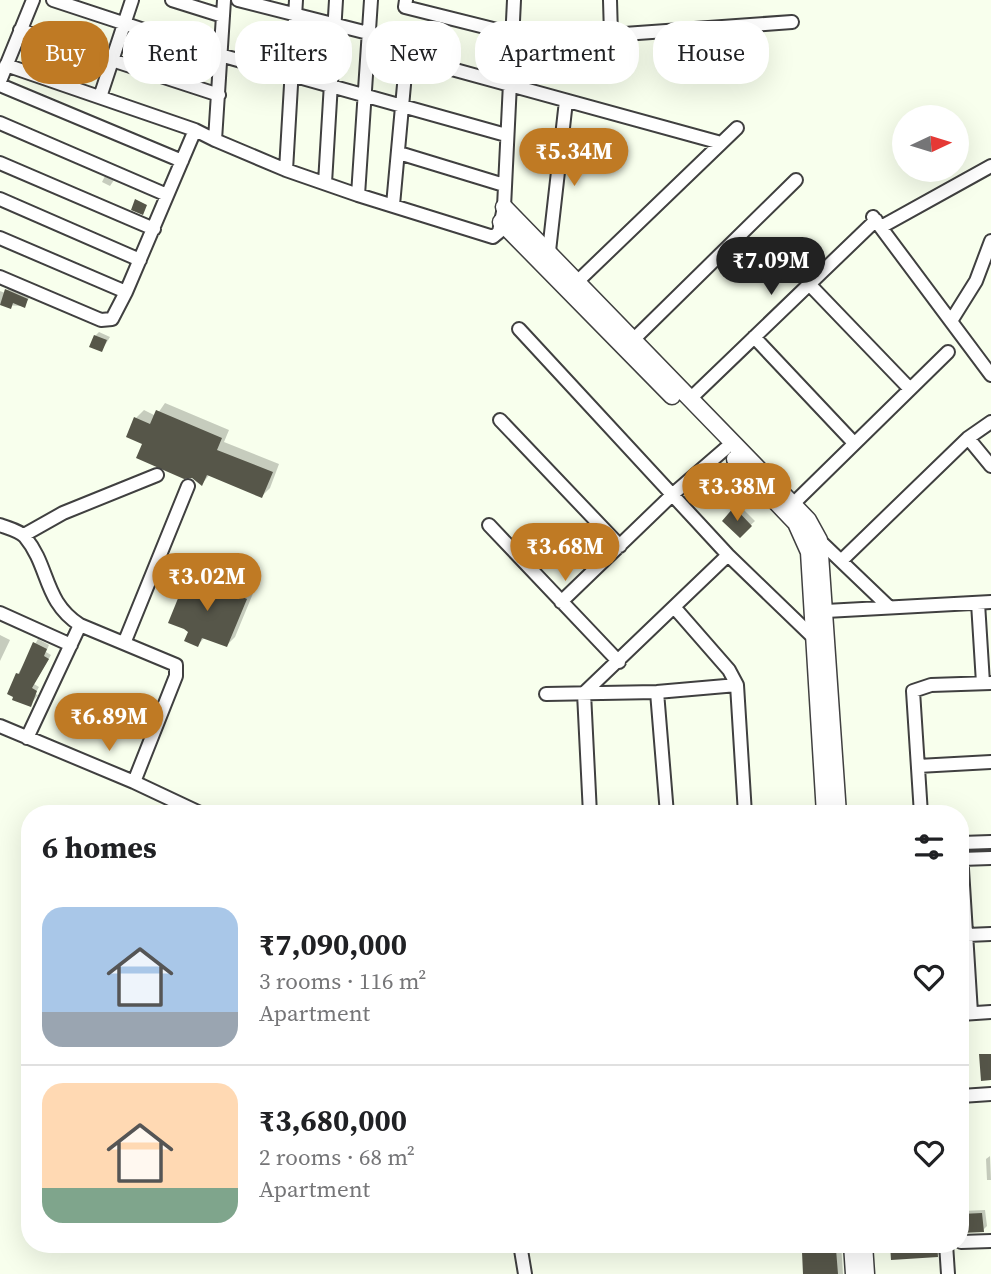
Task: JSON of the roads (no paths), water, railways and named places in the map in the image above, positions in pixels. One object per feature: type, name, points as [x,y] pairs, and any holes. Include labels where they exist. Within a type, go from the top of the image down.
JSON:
[{"type":"street","points":[[33,0],[0,83],[182,161]]},
{"type":"street","points":[[53,0],[123,22]]},
{"type":"street","points":[[126,21],[132,0]]},
{"type":"street","points":[[172,0],[223,16]]},
{"type":"street","points":[[221,42],[224,0]]},
{"type":"street","points":[[239,0],[323,21]]},
{"type":"street","points":[[295,21],[296,0]]},
{"type":"street","points":[[335,21],[336,0]]},
{"type":"street","points":[[369,21],[371,0]]},
{"type":"street","points":[[406,0],[405,6],[475,27]]},
{"type":"street","points":[[513,21],[514,0]]},
{"type":"street","points":[[610,0],[611,21]]},
{"type":"street","points":[[639,33],[792,22]]},
{"type":"street","points":[[20,30],[219,95]]},
{"type":"street","points":[[100,97],[123,30]]},
{"type":"street","points":[[6,65],[195,130],[286,170],[488,236],[496,236],[503,215],[510,84]]},
{"type":"street","points":[[358,195],[366,65]]},
{"type":"street","points":[[215,140],[219,84]]},
{"type":"street","points":[[286,170],[291,84]]},
{"type":"street","points":[[322,84],[506,135]]},
{"type":"street","points":[[325,183],[332,84]]},
{"type":"street","points":[[393,205],[406,84]]},
{"type":"street","points":[[513,84],[721,143]]},
{"type":"street","points":[[548,260],[566,101]]},
{"type":"street","points":[[0,123],[167,195]]},
{"type":"street","points":[[578,281],[737,128]]},
{"type":"street","points":[[0,277],[101,320],[115,315],[195,130]]},
{"type":"street","points":[[399,153],[503,185]]},
{"type":"street","points":[[0,163],[154,229]]},
{"type":"street","points":[[690,399],[877,221],[991,166]]},
{"type":"street","points":[[634,340],[796,180]]},
{"type":"street","points":[[0,198],[140,260]]},
{"type":"street","points":[[503,215],[812,542],[842,560],[889,607]]},
{"type":"street","points":[[877,221],[991,375]]},
{"type":"street","points":[[0,237],[126,292]]},
{"type":"street","points":[[951,321],[976,281],[991,241]]},
{"type":"street","points":[[548,260],[578,281],[808,520],[826,611],[837,805]]},
{"type":"street","points":[[809,284],[910,389]]},
{"type":"street","points":[[519,329],[728,555],[815,639]]},
{"type":"street","points":[[754,337],[854,443]]},
{"type":"street","points":[[793,504],[948,352]]},
{"type":"street","points":[[500,420],[620,547]]},
{"type":"street","points":[[842,560],[968,438],[991,422]]},
{"type":"street","points":[[968,438],[991,466]]},
{"type":"street","points":[[561,602],[673,494],[726,449]]},
{"type":"street","points":[[24,535],[62,513],[157,475]]},
{"type":"street","points":[[125,641],[188,486]]},
{"type":"street","points":[[0,525],[24,535],[39,562],[54,602],[66,616],[80,625],[172,661],[177,671],[135,782]]},
{"type":"street","points":[[489,525],[618,662]]},
{"type":"street","points":[[812,542],[824,805]]},
{"type":"street","points":[[583,693],[728,555]]},
{"type":"street","points":[[153,573],[179,583]]},
{"type":"street","points":[[826,611],[984,603],[987,683],[932,685],[913,691],[920,805]]},
{"type":"street","points":[[674,607],[729,670],[737,685],[745,805]]},
{"type":"street","points":[[0,613],[71,645]]},
{"type":"street","points":[[27,738],[80,625]]},
{"type":"street","points":[[546,694],[657,692],[737,685]]},
{"type":"street","points":[[657,692],[666,805]]},
{"type":"street","points":[[583,693],[589,805]]},
{"type":"street","points":[[0,726],[183,805]]},
{"type":"street","points":[[918,766],[991,762]]},
{"type":"street","points":[[969,843],[991,842]]},
{"type":"street","points":[[969,859],[991,858]]},
{"type":"street","points":[[969,936],[991,934]]},
{"type":"street","points":[[969,1014],[991,1012]]},
{"type":"street","points":[[969,1095],[991,1094]]},
{"type":"street","points":[[969,1242],[991,1241]]},
{"type":"street","points":[[522,1253],[525,1274]]},
{"type":"street","points":[[853,1253],[854,1274]]},
{"type":"street","points":[[865,1253],[866,1274]]},
{"type":"street","points":[[947,1253],[948,1274]]}]
